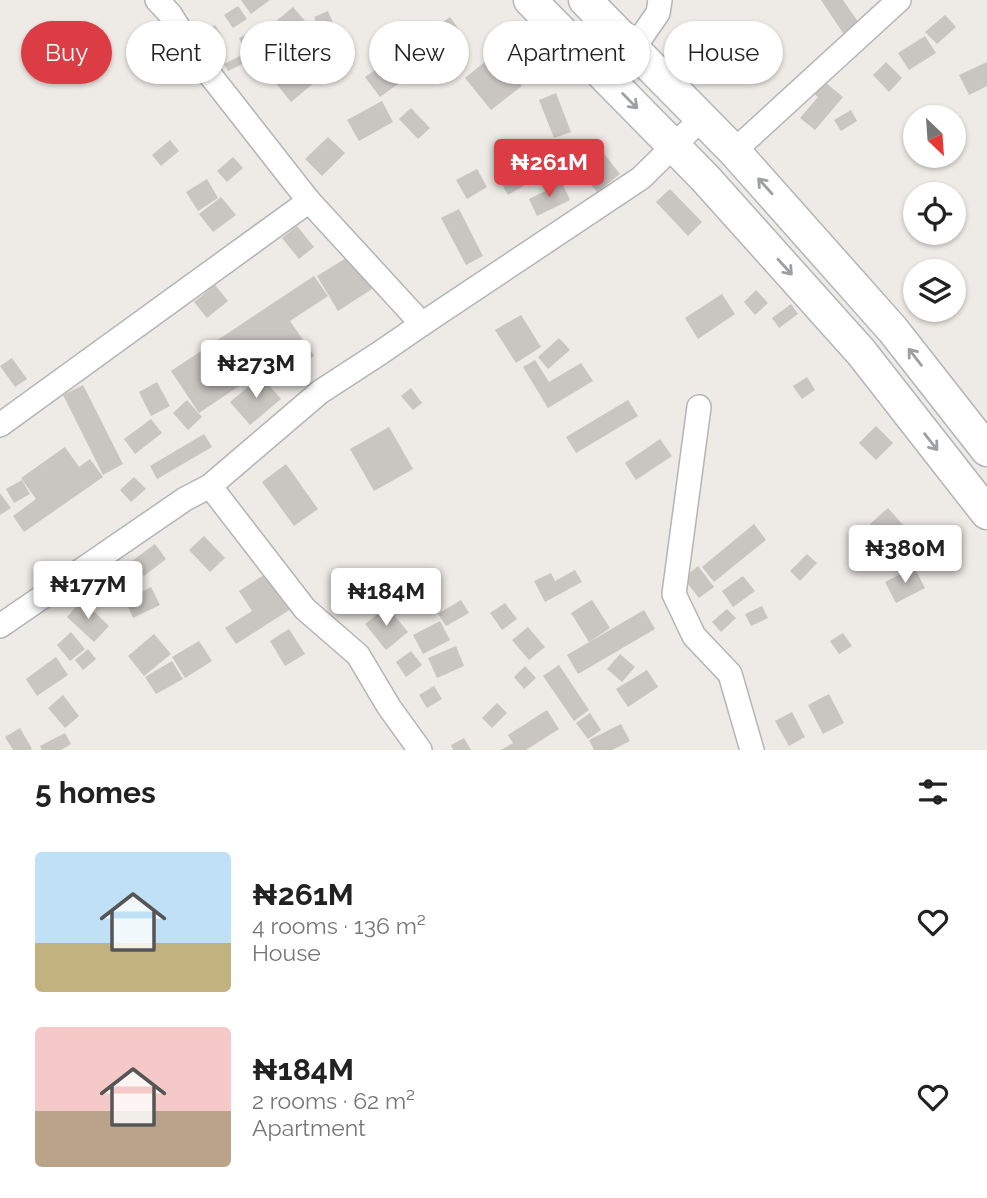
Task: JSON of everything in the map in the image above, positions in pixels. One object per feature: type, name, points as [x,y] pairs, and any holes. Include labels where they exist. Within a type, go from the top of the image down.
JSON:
[{"type":"main road","points":[[530,0],[705,178],[861,352],[987,513]]},
{"type":"main road","points":[[585,0],[606,21]]},
{"type":"main road","points":[[650,66],[734,151],[893,330],[987,450]]},
{"type":"street","points":[[157,0],[170,14],[200,62],[309,201],[422,324]]},
{"type":"street","points":[[650,25],[658,13],[660,0]]},
{"type":"street","points":[[734,151],[899,0]]},
{"type":"street","points":[[0,626],[185,499],[210,486],[320,392],[641,178],[701,118]]},
{"type":"street","points":[[0,425],[309,201]]},
{"type":"street","points":[[699,407],[674,594],[694,636],[730,674],[752,750]]},
{"type":"street","points":[[210,486],[305,609],[358,655],[389,707],[420,750]]},
{"type":"building","points":[[241,0],[270,0],[251,14]]},
{"type":"building","points":[[821,0],[843,0],[861,26],[845,36]]},
{"type":"building","points":[[238,6],[247,19],[240,21],[233,28],[224,15]]},
{"type":"building","points":[[293,7],[305,21],[276,21]]},
{"type":"building","points":[[328,11],[332,21],[316,21],[314,17]]},
{"type":"building","points":[[945,15],[956,27],[937,44],[925,32]]},
{"type":"building","points":[[925,36],[936,53],[909,70],[898,53]]},
{"type":"building","points":[[240,56],[240,65],[228,71],[226,63]]},
{"type":"building","points":[[886,62],[902,78],[889,92],[873,75]]},
{"type":"building","points":[[987,62],[987,86],[969,95],[959,75]]},
{"type":"building","points":[[483,63],[483,84],[522,86],[491,110],[469,83],[469,75]]},
{"type":"building","points":[[820,78],[843,97],[815,130],[800,118],[818,97],[810,90]]},
{"type":"building","points":[[276,84],[313,84],[291,102]]},
{"type":"building","points":[[370,84],[398,84],[380,97]]},
{"type":"building","points":[[556,93],[571,132],[554,138],[539,100]]},
{"type":"building","points":[[382,101],[393,122],[359,141],[347,120]]},
{"type":"building","points":[[411,108],[430,128],[418,139],[399,119]]},
{"type":"building","points":[[851,110],[857,121],[841,131],[834,120]]},
{"type":"building","points":[[328,137],[345,153],[322,176],[305,159]]},
{"type":"building","points":[[170,140],[179,151],[161,166],[152,155]]},
{"type":"building","points":[[597,145],[620,174],[597,192],[574,164]]},
{"type":"building","points":[[233,157],[243,168],[227,182],[217,171]]},
{"type":"building","points":[[530,159],[540,176],[508,195],[498,178]]},
{"type":"building","points":[[477,169],[487,187],[467,199],[456,180]]},
{"type":"building","points":[[207,179],[218,198],[198,211],[186,192]]},
{"type":"building","points":[[562,183],[570,200],[537,216],[529,199]]},
{"type":"building","points":[[670,189],[702,222],[688,236],[656,202]]},
{"type":"building","points":[[221,197],[236,215],[213,232],[199,214]]},
{"type":"building","points":[[459,209],[483,256],[466,265],[441,218]]},
{"type":"building","points":[[297,226],[314,247],[299,259],[282,238]]},
{"type":"building","points":[[351,255],[372,289],[338,311],[317,276]]},
{"type":"building","points":[[314,276],[328,296],[290,321],[314,356],[295,368],[285,353],[271,362],[259,344],[238,358],[251,378],[199,413],[171,371]]},
{"type":"building","points":[[215,285],[228,301],[207,318],[194,302]]},
{"type":"building","points":[[756,290],[768,303],[755,315],[744,302]]},
{"type":"building","points":[[722,294],[735,314],[698,339],[685,318]]},
{"type":"building","points":[[791,304],[798,314],[779,328],[772,318]]},
{"type":"building","points":[[521,315],[541,347],[516,363],[495,330]]},
{"type":"building","points":[[559,338],[570,350],[548,369],[538,357]]},
{"type":"building","points":[[12,358],[27,379],[15,387],[0,366]]},
{"type":"building","points":[[535,360],[549,382],[581,363],[593,381],[548,408],[523,367]]},
{"type":"building","points":[[261,376],[281,399],[250,425],[230,402]]},
{"type":"building","points":[[807,377],[815,390],[802,399],[793,386]]},
{"type":"building","points":[[157,382],[170,406],[151,416],[139,392]]},
{"type":"building","points":[[83,385],[123,464],[103,475],[63,395]]},
{"type":"building","points":[[411,388],[422,403],[413,410],[401,396]]},
{"type":"building","points":[[187,400],[202,417],[188,430],[173,413]]},
{"type":"building","points":[[628,400],[638,416],[576,453],[566,437]]},
{"type":"building","points":[[151,419],[162,433],[135,454],[124,439]]},
{"type":"building","points":[[876,426],[893,443],[876,460],[859,443]]},
{"type":"building","points":[[389,427],[413,469],[374,491],[350,449]]},
{"type":"building","points":[[204,434],[212,447],[157,479],[150,466]]},
{"type":"building","points":[[660,439],[672,456],[636,480],[625,463]]},
{"type":"building","points":[[65,447],[79,467],[90,459],[103,477],[24,532],[13,516],[36,499],[21,478]]},
{"type":"building","points":[[286,464],[318,509],[294,526],[262,482]]},
{"type":"building","points":[[134,477],[146,489],[131,502],[120,490]]},
{"type":"building","points":[[22,480],[30,494],[14,503],[6,489]]},
{"type":"building","points":[[0,493],[11,508],[0,515]]},
{"type":"building","points":[[888,508],[918,542],[901,558],[870,524]]},
{"type":"building","points":[[754,524],[766,540],[714,582],[702,567]]},
{"type":"building","points":[[204,536],[225,558],[210,572],[189,550]]},
{"type":"building","points":[[155,544],[166,559],[144,576],[132,561]]},
{"type":"building","points":[[807,554],[817,563],[800,581],[790,571]]},
{"type":"building","points":[[125,563],[140,572],[133,586],[118,577]]},
{"type":"building","points":[[698,566],[714,587],[699,598],[683,578]]},
{"type":"building","points":[[914,567],[925,588],[896,603],[885,582]]},
{"type":"building","points":[[575,570],[582,582],[545,602],[534,581],[551,573],[555,581]]},
{"type":"building","points":[[267,573],[291,609],[236,644],[225,628],[252,611],[239,591]]},
{"type":"building","points":[[743,576],[755,591],[733,607],[722,591]]},
{"type":"building","points":[[151,587],[160,605],[133,618],[125,600]]},
{"type":"building","points":[[82,600],[109,626],[94,642],[67,617]]},
{"type":"building","points":[[461,600],[469,613],[446,626],[438,614]]},
{"type":"building","points":[[592,600],[610,628],[589,642],[571,613]]},
{"type":"building","points":[[505,603],[517,619],[502,630],[490,613]]},
{"type":"building","points":[[762,606],[768,618],[751,626],[745,614]]},
{"type":"building","points":[[387,607],[408,632],[386,650],[365,624]]},
{"type":"building","points":[[727,609],[736,618],[721,632],[712,622]]},
{"type":"building","points":[[644,610],[655,629],[578,674],[567,655]]},
{"type":"building","points":[[440,621],[450,640],[423,654],[413,635]]},
{"type":"building","points":[[528,627],[545,647],[529,660],[512,640]]},
{"type":"building","points":[[289,629],[305,654],[285,666],[270,641]]},
{"type":"building","points":[[71,632],[85,649],[70,661],[57,645]]},
{"type":"building","points":[[843,633],[852,646],[839,654],[830,641]]},
{"type":"building","points":[[154,634],[171,654],[144,676],[128,656]]},
{"type":"building","points":[[199,641],[212,661],[185,678],[172,657]]},
{"type":"building","points":[[456,646],[464,666],[437,678],[428,658]]},
{"type":"building","points":[[88,649],[96,659],[83,670],[75,660]]},
{"type":"building","points":[[411,651],[422,665],[406,677],[396,662]]},
{"type":"building","points":[[620,654],[635,667],[622,682],[607,669]]},
{"type":"building","points":[[56,657],[68,675],[37,696],[26,679]]},
{"type":"building","points":[[172,661],[183,679],[156,694],[145,677]]},
{"type":"building","points":[[559,665],[589,710],[574,721],[543,676]]},
{"type":"building","points":[[525,666],[536,678],[524,689],[514,677]]},
{"type":"building","points":[[647,670],[658,687],[628,707],[616,689]]},
{"type":"building","points":[[434,686],[442,699],[427,708],[419,695]]},
{"type":"building","points":[[829,694],[844,723],[823,734],[808,705]]},
{"type":"building","points":[[63,695],[79,716],[65,728],[48,708]]},
{"type":"building","points":[[497,703],[507,713],[492,728],[482,718]]},
{"type":"building","points":[[547,710],[559,729],[526,750],[501,750],[513,743],[508,735]]},
{"type":"building","points":[[792,712],[805,737],[789,746],[775,721]]},
{"type":"building","points":[[590,713],[601,730],[588,739],[576,723]]},
{"type":"building","points":[[621,724],[630,741],[612,750],[594,750],[589,740]]},
{"type":"building","points":[[20,728],[32,749],[13,750],[5,737]]},
{"type":"building","points":[[65,733],[71,744],[61,750],[42,750],[40,746]]},
{"type":"building","points":[[464,738],[471,750],[453,750],[451,745]]}]
